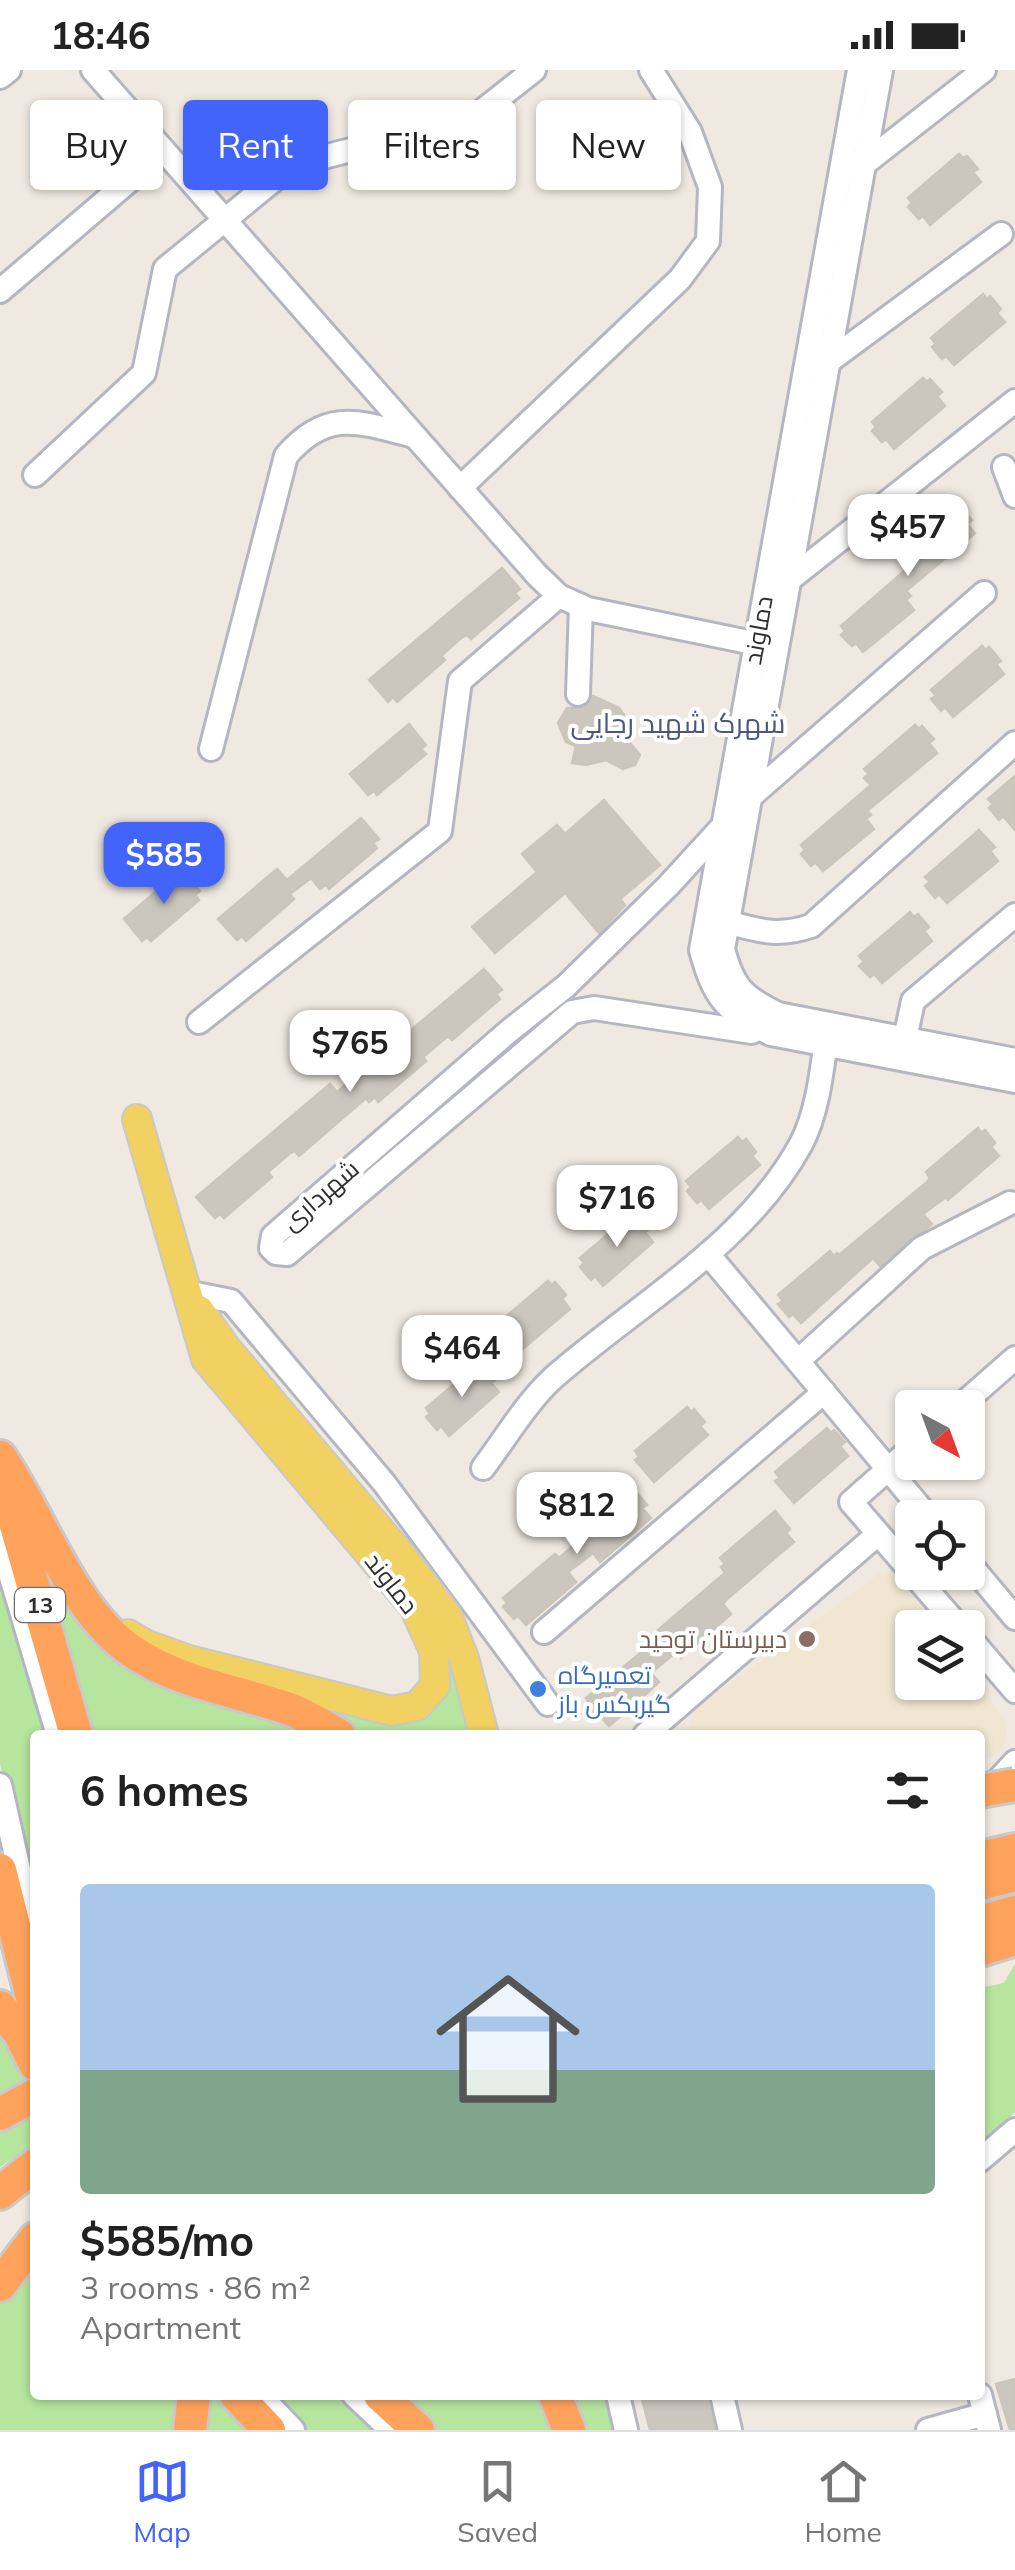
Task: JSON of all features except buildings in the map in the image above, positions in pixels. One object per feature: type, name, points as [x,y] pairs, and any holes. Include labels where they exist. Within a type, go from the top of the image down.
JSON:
[{"type":"highway","points":[[0,1457],[24,1492],[71,1582],[112,1634],[133,1652],[187,1679],[296,1711],[330,1730]]},
{"type":"highway","name":"13","points":[[0,1476],[75,1730]]},
{"type":"highway","points":[[985,1802],[1003,1782]]},
{"type":"highway","points":[[985,1835],[1015,1828]]},
{"type":"highway","points":[[985,1857],[1015,1850]]},
{"type":"highway","points":[[0,1870],[30,1989]]},
{"type":"highway","points":[[985,1883],[1015,1876]]},
{"type":"highway","points":[[985,1921],[1015,1912]]},
{"type":"highway","points":[[985,1948],[1015,1939]]},
{"type":"highway","points":[[0,2007],[30,2054]]},
{"type":"highway","points":[[0,2114],[30,2098]]},
{"type":"highway","points":[[0,2177],[30,2165]]},
{"type":"highway","points":[[0,2193],[30,2167]]},
{"type":"highway","points":[[0,2257],[30,2234]]},
{"type":"highway","points":[[0,2285],[30,2246]]},
{"type":"highway","points":[[190,2430],[193,2400]]},
{"type":"highway","points":[[385,2400],[418,2430]]},
{"type":"highway","points":[[250,2407],[270,2430]]},
{"type":"main road","name":"دماوند","points":[[97,1615],[148,1645],[190,1660],[392,1710],[417,1706],[435,1686],[434,1651],[414,1607],[206,1358],[137,1119]]},
{"type":"main road","name":"دماوند","points":[[186,1292],[227,1348],[410,1566],[448,1617],[464,1658],[483,1730]]},
{"type":"street","points":[[0,77],[9,70]]},
{"type":"street","points":[[93,70],[536,575],[559,596],[581,606],[766,645]]},
{"type":"street","points":[[35,475],[144,373],[165,269],[292,165],[472,119],[534,70]]},
{"type":"street","points":[[460,488],[680,279],[708,241],[710,188],[690,132],[651,70]]},
{"type":"street","name":"دماوند","points":[[827,1034],[770,1034],[736,1017],[711,987],[701,950],[723,826],[766,645],[818,360],[859,70]]},
{"type":"street","name":"دماوند","points":[[818,360],[864,164],[880,70]]},
{"type":"street","points":[[864,164],[984,70]]},
{"type":"street","points":[[0,292],[164,150]]},
{"type":"street","points":[[818,360],[1001,234]]},
{"type":"street","points":[[778,578],[1015,400]]},
{"type":"street","points":[[210,749],[286,456],[304,434],[330,422],[358,422],[414,436]]},
{"type":"street","points":[[1004,467],[1015,496]]},
{"type":"street","points":[[750,796],[984,594]]},
{"type":"street","points":[[199,1022],[440,831],[460,680],[559,596]]},
{"type":"street","points":[[578,694],[581,606]]},
{"type":"street","name":"دماوند","points":[[766,645],[750,796],[722,948],[730,977],[750,1000],[827,1034],[902,1049],[1015,1081]]},
{"type":"street","points":[[727,922],[760,932],[787,934],[811,926],[1015,742]]},
{"type":"street","name":"شهرداری","points":[[583,1008],[572,1012],[287,1254],[273,1250],[272,1236],[566,986],[723,826]]},
{"type":"street","points":[[902,1049],[914,1000],[1015,914]]},
{"type":"street","points":[[566,986],[583,1008],[770,1034]]},
{"type":"street","points":[[510,1031],[526,1051]]},
{"type":"street","points":[[483,1468],[550,1381],[708,1254],[771,1190],[803,1141],[819,1085],[827,1034]]},
{"type":"street","name":"دماوند","points":[[902,1049],[1015,1060]]},
{"type":"street","points":[[798,1361],[922,1248],[1010,1202]]},
{"type":"street","points":[[708,1254],[915,1500]]},
{"type":"street","points":[[186,1292],[232,1300],[384,1483],[548,1704]]},
{"type":"street","points":[[979,1390],[1015,1358]]},
{"type":"street","points":[[544,1632],[824,1392]]},
{"type":"street","points":[[895,1463],[851,1502],[944,1610]]},
{"type":"street","points":[[651,1730],[878,1534]]},
{"type":"street","points":[[0,1540],[57,1730]]},
{"type":"street","points":[[985,1582],[1015,1618]]},
{"type":"street","points":[[985,1656],[1015,1691]]},
{"type":"street","points":[[0,1785],[30,1919]]},
{"type":"street","points":[[985,2156],[1015,2130]]},
{"type":"street","points":[[359,2400],[391,2430]]},
{"type":"street","points":[[619,2400],[626,2430]]},
{"type":"street","points":[[723,2400],[730,2430]]},
{"type":"street","points":[[250,2407],[293,2430]]},
{"type":"street","points":[[928,2430],[984,2413]]},
{"type":"shaded area","points":[[881,1572],[895,1574],[895,1590],[907,1590],[922,1610],[895,1610],[895,1700],[985,1700],[985,1693],[1007,1722],[1007,1740],[997,1755],[985,1759],[985,1730],[689,1730],[694,1711]]},
{"type":"green space","points":[[18,1494],[85,1620],[307,1730],[88,1730]]},
{"type":"green space","points":[[0,1560],[51,1730],[30,1730],[30,1902],[0,1763]]},
{"type":"green space","points":[[434,1608],[476,1730],[349,1730],[301,1707],[159,1656],[408,1722],[425,1716],[435,1705],[441,1692],[442,1658]]},
{"type":"green space","points":[[1015,1964],[1015,2112],[985,2139],[985,1987],[1004,1983]]},
{"type":"green space","points":[[0,2017],[30,2068],[30,2077],[0,2093]]},
{"type":"green space","points":[[30,2115],[30,2147],[0,2167],[0,2131]]},
{"type":"green space","points":[[30,2260],[30,2400],[186,2400],[185,2430],[0,2430],[0,2295]]},
{"type":"green space","points":[[201,2400],[221,2400],[244,2430],[198,2430]]},
{"type":"green space","points":[[272,2400],[354,2400],[385,2430],[299,2430]]},
{"type":"green space","points":[[404,2400],[543,2400],[553,2430],[437,2430]]},
{"type":"green space","points":[[575,2400],[606,2400],[616,2430],[584,2430]]},
{"type":"place","name":"دبیرستان توحید","points":[[807,1639]]},
{"type":"place","name":"تعمیرگاه گیربکس باز","points":[[538,1689]]},
{"type":"district","name":"شهرک شهید رجایی","points":[[678,723]]}]
